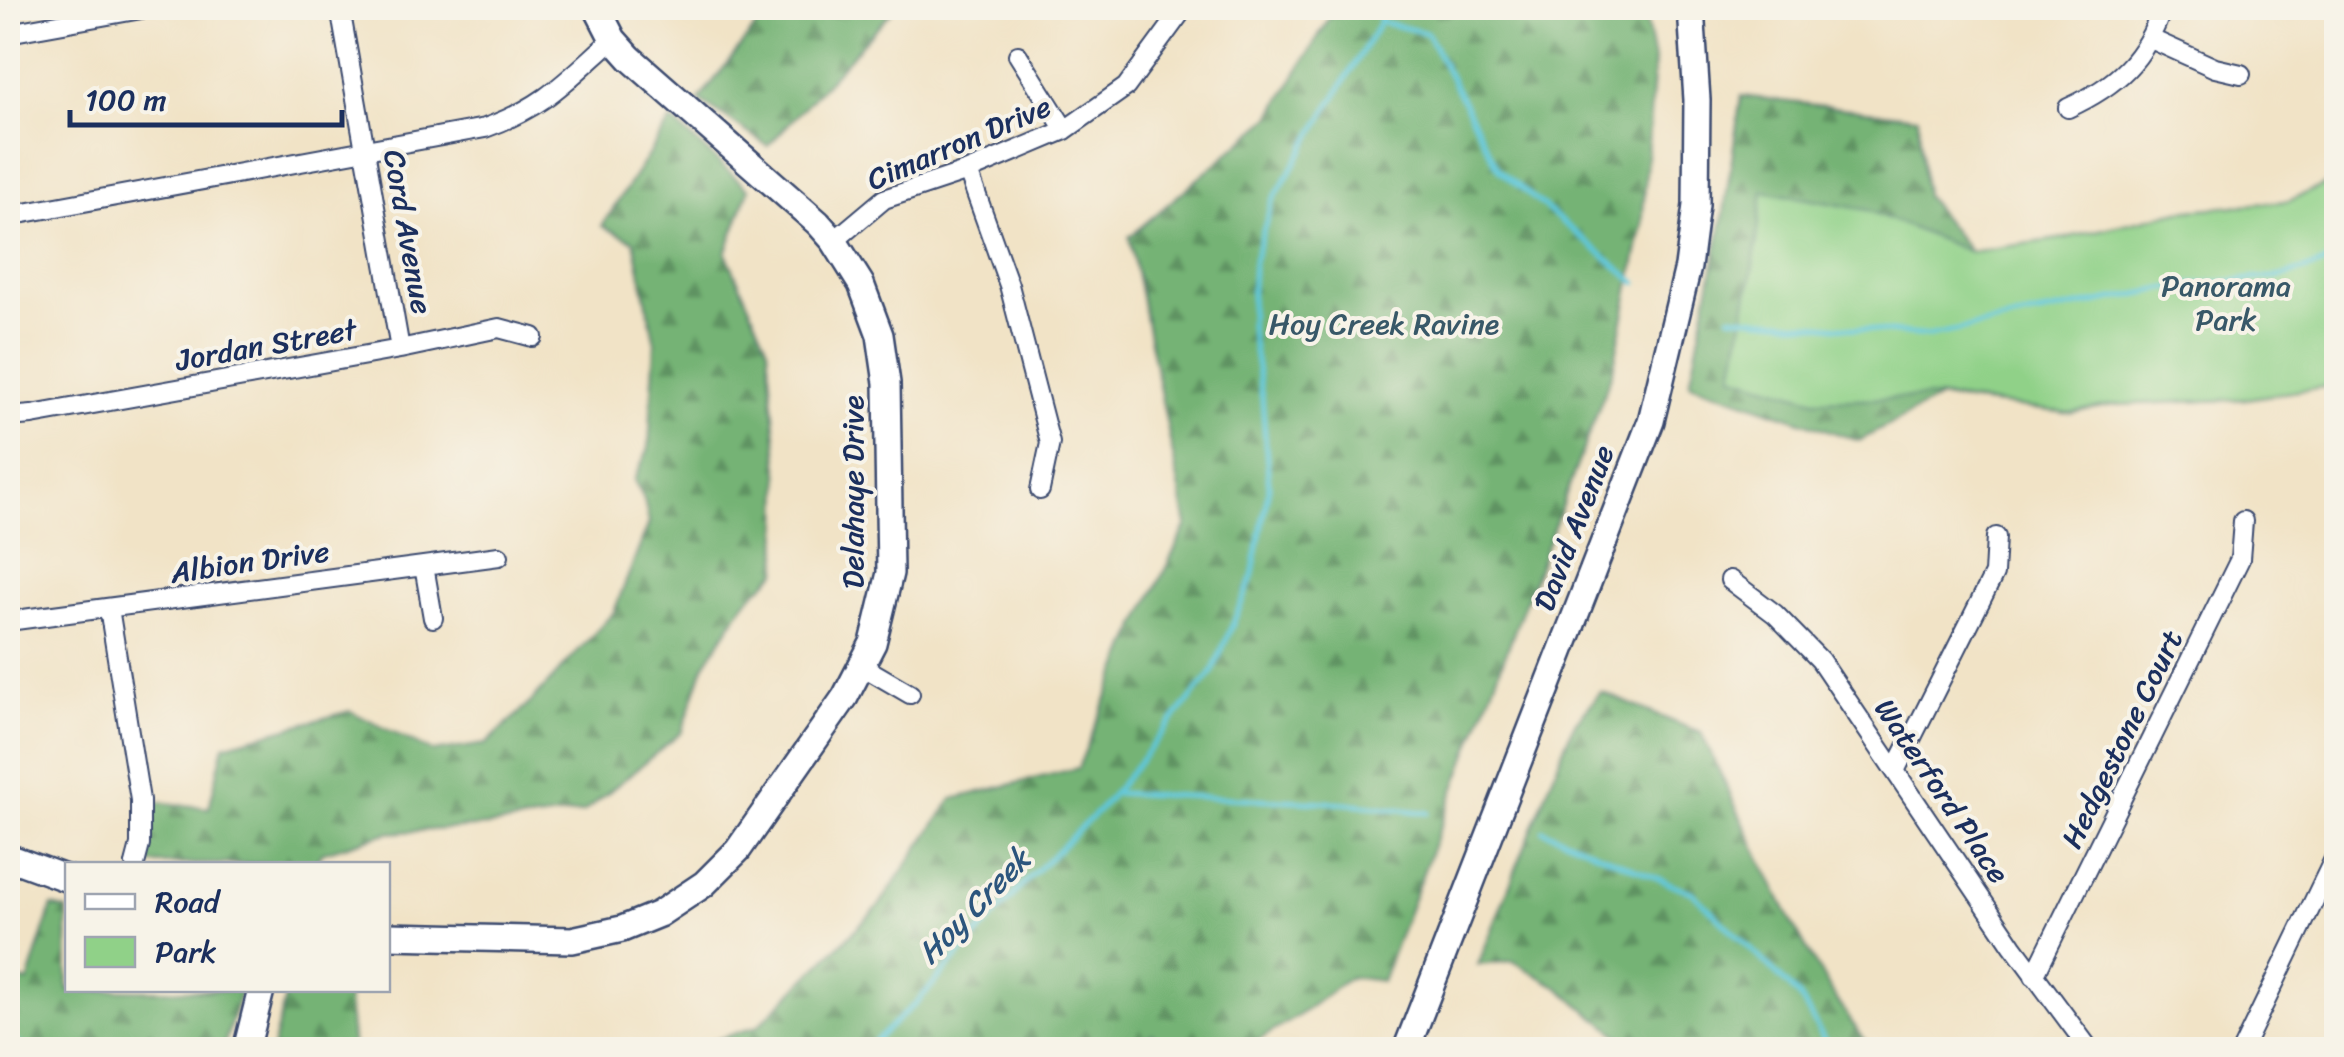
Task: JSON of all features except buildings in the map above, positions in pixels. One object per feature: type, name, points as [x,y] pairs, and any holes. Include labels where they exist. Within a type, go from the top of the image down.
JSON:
[{"type":"street","points":[[8,32],[147,8]]},
{"type":"street","name":"Cord Avenue","points":[[340,8],[400,349]]},
{"type":"street","name":"Delahaye Drive","points":[[390,936],[572,940],[622,929],[659,914],[704,884],[738,850],[833,714],[862,666],[879,626],[890,573],[886,383],[880,335],[860,284],[818,223],[630,58],[596,8]]},
{"type":"street","name":"Cimarron Drive","points":[[834,241],[884,199],[968,171],[1064,130],[1126,87],[1184,8]]},
{"type":"street","name":"David Avenue","points":[[1406,1050],[1651,421],[1688,266],[1696,204],[1697,100],[1691,8]]},
{"type":"street","points":[[2068,108],[2095,96],[2124,73],[2152,39],[2162,8]]},
{"type":"street","points":[[8,216],[464,133],[510,119],[550,97],[613,38]]},
{"type":"street","points":[[2152,39],[2215,68],[2241,74]]},
{"type":"street","points":[[1018,55],[1064,130]]},
{"type":"street","points":[[968,171],[1009,285],[1050,443],[1040,490]]},
{"type":"street","name":"Jordan Street","points":[[8,417],[400,349],[499,328],[533,337]]},
{"type":"street","name":"Hedgestone Court","points":[[2034,976],[2240,559],[2242,521]]},
{"type":"street","points":[[1896,769],[1994,574],[1996,538]]},
{"type":"street","name":"Albion Drive","points":[[8,621],[499,556]]},
{"type":"street","points":[[424,566],[433,618]]},
{"type":"street","name":"Waterford Place","points":[[1730,580],[1806,643],[1896,769],[2034,976],[2090,1050]]},
{"type":"street","points":[[109,608],[140,800],[140,845],[136,862]]},
{"type":"street","points":[[862,666],[910,694]]},
{"type":"street","points":[[2242,1050],[2336,855]]},
{"type":"street","points":[[8,857],[65,878]]},
{"type":"street","points":[[246,1050],[261,992]]},
{"type":"green space","points":[[770,8],[895,8],[768,146],[699,100]]},
{"type":"green space","name":"Hoy Creek Ravine","points":[[1335,8],[1644,8],[1654,60],[1642,228],[1613,370],[1382,981],[1350,977],[1298,1016],[1244,1049],[1166,1049],[1152,1033],[1130,1050],[688,1049],[758,1026],[879,906],[952,799],[1078,768],[1135,630],[1187,525],[1129,237],[1271,117]]},
{"type":"green space","name":"Panorama Park","points":[[1741,96],[1918,117],[1925,195],[1970,252],[2066,238],[2180,211],[2289,201],[2336,180],[2336,385],[2245,399],[2112,405],[2069,413],[1940,398],[1859,441],[1690,383],[1724,213]]},
{"type":"green space","points":[[671,120],[749,189],[726,253],[768,348],[780,483],[778,571],[746,601],[704,666],[682,732],[584,812],[488,826],[387,833],[321,853],[317,862],[148,862],[156,802],[209,808],[224,745],[350,711],[433,752],[486,744],[530,703],[614,612],[649,523],[644,499],[634,480],[649,448],[655,343],[634,241],[602,226]]},
{"type":"green space","name":"Panorama Park","points":[[2336,180],[2336,385],[2245,399],[2112,405],[2069,413],[1940,397],[1815,400],[1733,375],[1763,191],[1867,210],[1970,252],[2066,238],[2180,211],[2289,201]]},
{"type":"green space","points":[[1601,692],[1701,733],[1799,935],[1871,1049],[1636,1049],[1556,986],[1513,961],[1478,965],[1573,725]]},
{"type":"green space","points":[[52,906],[65,909],[65,992],[240,992],[223,1049],[8,1049],[8,977],[28,982]]},
{"type":"green space","points":[[286,992],[347,992],[353,1049],[272,1049]]},
{"type":"waterway","points":[[865,1050],[917,1002],[1029,878],[1100,809],[1212,673],[1252,578],[1269,486],[1262,398],[1250,325],[1253,264],[1272,202],[1380,22],[1383,8]]},
{"type":"waterway","points":[[1380,22],[1427,33],[1499,170],[1637,283]]},
{"type":"waterway","points":[[1730,316],[1928,336],[2179,286],[2284,276],[2336,260]]},
{"type":"waterway","points":[[1114,793],[1346,803],[1428,813]]},
{"type":"waterway","points":[[1543,830],[1693,893],[1799,996],[1830,1050]]},
{"type":"waterway","name":"Hoy Creek","points":[[8,1040],[31,1050]]}]
